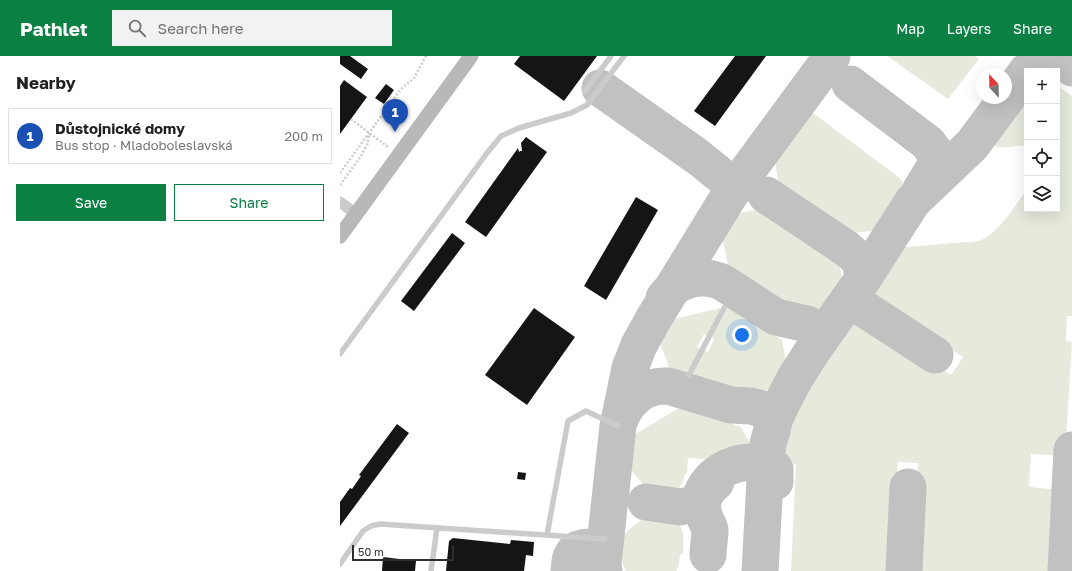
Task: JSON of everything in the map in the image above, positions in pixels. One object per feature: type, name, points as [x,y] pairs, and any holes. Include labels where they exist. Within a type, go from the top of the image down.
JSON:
[{"type":"main road","points":[[340,236],[471,56]]},
{"type":"street","points":[[340,202],[356,214]]},
{"type":"lane","points":[[585,91],[611,56]]},
{"type":"lane","points":[[340,354],[501,136],[519,128],[572,113],[587,105],[624,56]]},
{"type":"lane","points":[[689,375],[724,308]]},
{"type":"lane","points":[[547,535],[568,421],[586,412],[618,426]]},
{"type":"lane","points":[[340,564],[363,531],[371,526],[380,524],[605,539]]},
{"type":"lane","points":[[431,571],[437,528]]},
{"type":"path","points":[[340,173],[401,89],[414,78],[426,56]]},
{"type":"path","points":[[351,119],[388,147]]},
{"type":"path","points":[[340,185],[361,156],[368,143],[369,133]]},
{"type":"shaded area","points":[[887,56],[975,56],[979,59],[948,99]]},
{"type":"shaded area","points":[[1060,87],[1072,96],[1072,316],[1067,316],[1066,341],[1072,342],[1065,456],[1031,454],[1029,487],[1062,490],[1056,571],[910,571],[914,488],[916,487],[918,463],[898,462],[896,487],[902,487],[898,571],[791,571],[796,464],[782,463],[784,444],[798,405],[819,367],[852,315],[860,314],[932,360],[931,362],[951,375],[963,357],[942,344],[938,350],[867,304],[865,296],[896,248],[980,240],[988,236],[996,229],[1024,194],[1024,212],[1060,212]]},
{"type":"shaded area","points":[[1024,93],[1024,146],[998,147],[987,143]]},
{"type":"shaded area","points":[[813,113],[901,179],[904,190],[878,230],[853,233],[779,186],[774,156],[804,117]]},
{"type":"shaded area","points":[[763,208],[838,257],[843,282],[827,307],[800,313],[728,265],[721,233],[732,215]]},
{"type":"shaded area","points":[[731,306],[782,340],[786,362],[772,388],[752,396],[691,375],[704,350],[708,352],[714,339],[711,336],[726,307]]},
{"type":"shaded area","points":[[720,308],[720,311],[707,336],[704,334],[697,347],[701,349],[688,374],[669,367],[659,340],[670,320]]},
{"type":"shaded area","points":[[684,407],[741,427],[753,449],[751,461],[688,458],[687,474],[685,474],[682,484],[677,490],[647,489],[629,468],[632,436],[679,408]]},
{"type":"shaded area","points":[[646,517],[669,519],[678,524],[681,528],[683,537],[683,554],[680,554],[679,564],[676,571],[626,571],[620,553],[622,539],[634,525]]},
{"type":"building","points":[[340,56],[350,56],[368,69],[361,79],[340,64]]},
{"type":"building","points":[[520,56],[597,56],[564,101],[514,64]]},
{"type":"building","points":[[735,56],[766,56],[715,126],[694,111]]},
{"type":"building","points":[[344,80],[367,97],[340,134],[340,86]]},
{"type":"building","points":[[386,84],[394,90],[384,104],[375,98]]},
{"type":"building","points":[[526,137],[547,152],[486,237],[465,222],[518,148],[519,152],[522,151],[521,143]]},
{"type":"building","points":[[636,197],[658,210],[606,300],[584,286]]},
{"type":"building","points":[[452,233],[465,243],[414,311],[401,301]]},
{"type":"building","points":[[534,308],[575,337],[527,405],[485,375]]},
{"type":"building","points":[[397,424],[409,433],[340,526],[340,502],[350,488],[352,489],[361,476],[359,475]]},
{"type":"building","points":[[518,472],[526,473],[525,480],[517,479]]},
{"type":"building","points":[[453,538],[510,544],[511,540],[534,542],[533,556],[526,555],[524,571],[446,571],[449,541]]},
{"type":"building","points":[[383,557],[416,561],[415,571],[382,571]]},
{"type":"taxiway","points":[[604,571],[603,563],[618,426],[630,368],[639,345],[729,196],[832,56]]},
{"type":"taxiway","points":[[1056,56],[1072,68]]},
{"type":"taxiway","points":[[760,571],[768,444],[775,418],[795,378],[861,282],[913,201],[972,145],[1024,75]]},
{"type":"taxiway","points":[[850,84],[928,143],[936,154],[939,160],[920,191]]},
{"type":"taxiway","points":[[600,88],[698,157],[735,187]]},
{"type":"taxiway","points":[[766,195],[847,249],[860,263],[862,271],[861,282]]},
{"type":"taxiway","points":[[664,298],[676,286],[693,279],[704,278],[722,282],[776,317],[807,324],[813,327],[817,333],[818,340],[815,347]]},
{"type":"taxiway","points":[[849,299],[935,355]]},
{"type":"taxiway","points":[[619,422],[622,414],[638,395],[651,388],[668,386],[731,405],[751,406],[762,409],[772,417],[772,431]]},
{"type":"taxiway","points":[[1066,571],[1072,450]]},
{"type":"taxiway","points":[[646,502],[680,507],[698,503],[708,482],[721,471],[736,464],[752,462],[760,463],[775,469],[775,482]]},
{"type":"taxiway","points":[[708,555],[710,530],[702,507],[708,490],[716,482]]},
{"type":"taxiway","points":[[904,571],[908,487]]},
{"type":"taxiway","points":[[569,571],[570,561],[574,552],[586,547],[595,551],[600,556],[603,563]]},
{"type":"place","name":"Důstojnické domy","points":[[395,132]]}]
